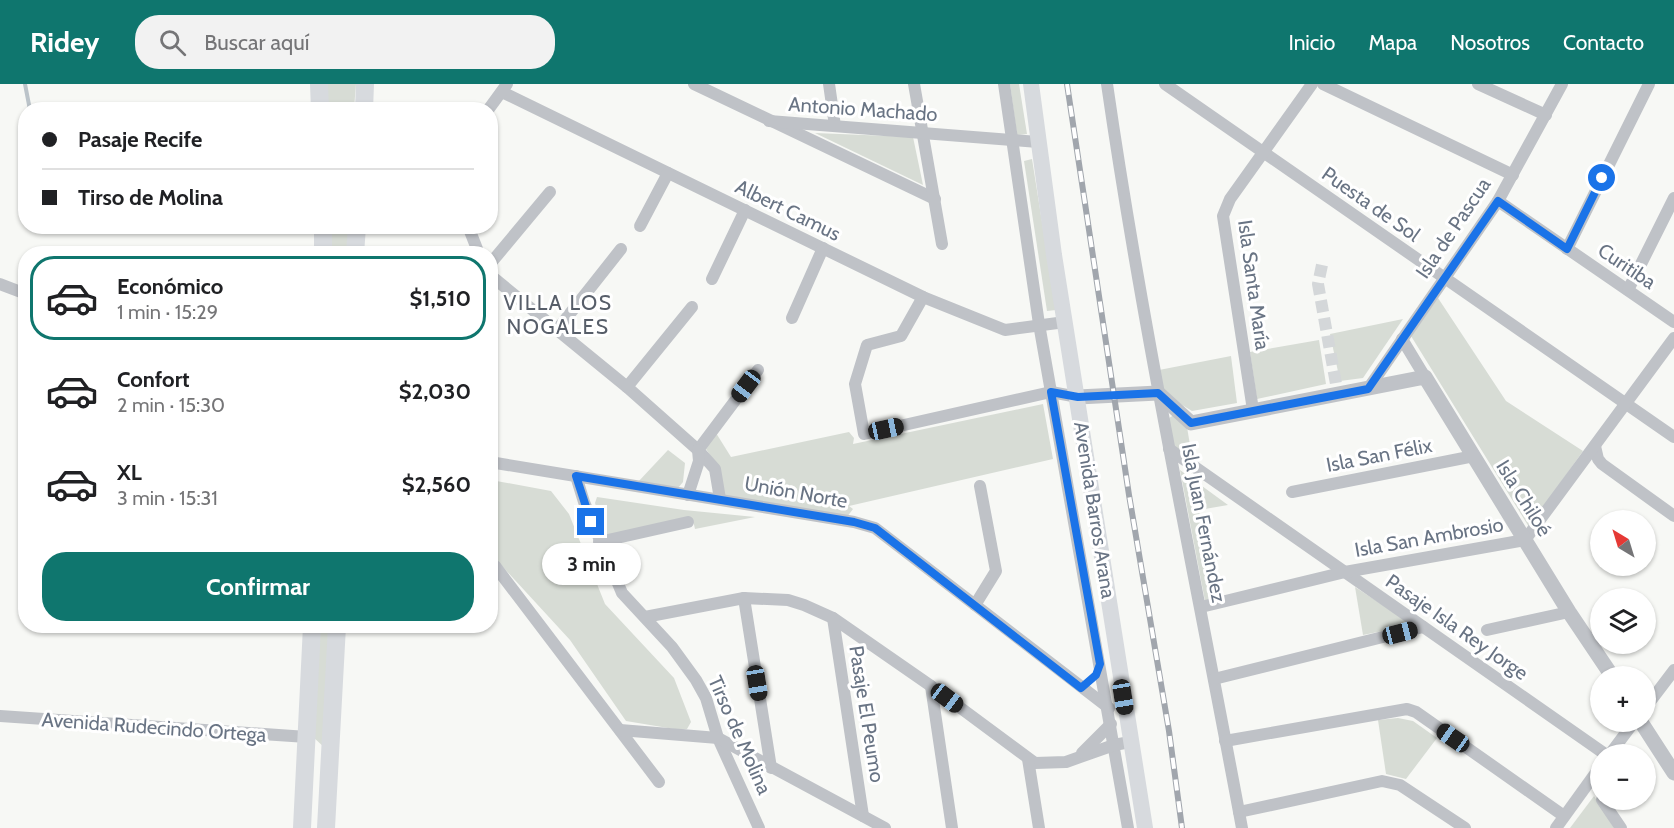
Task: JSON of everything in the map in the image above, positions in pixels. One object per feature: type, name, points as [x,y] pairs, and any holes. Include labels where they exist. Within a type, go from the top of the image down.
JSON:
[{"type":"main road","points":[[319,84],[320,102]]},
{"type":"main road","points":[[365,102],[366,84]]},
{"type":"main road","name":"Avenida Barros Arana","points":[[1030,84],[1123,697],[1124,739],[1145,828]]},
{"type":"main road","points":[[302,828],[312,633]]},
{"type":"main road","points":[[326,828],[337,633]]},
{"type":"main road","points":[[307,737],[314,742],[324,757],[329,779]]},
{"type":"street","name":"Antonio Machado","points":[[694,84],[769,121],[1038,142]]},
{"type":"street","points":[[829,84],[835,126]]},
{"type":"street","points":[[914,84],[942,244]]},
{"type":"street","name":"Avenida Barros Arana","points":[[1004,84],[1039,324],[1100,664],[1111,724],[1124,739],[1128,828]]},
{"type":"street","name":"Isla Juan Fernández","points":[[1107,84],[1158,393],[1242,828]]},
{"type":"street","name":"Puesta de Sol","points":[[1165,84],[1674,437]]},
{"type":"street","name":"Isla Santa María","points":[[1253,410],[1223,223],[1227,204],[1312,84]]},
{"type":"street","points":[[1323,84],[1513,175]]},
{"type":"street","points":[[1478,84],[1546,115]]},
{"type":"street","name":"Isla de Pascua","points":[[1368,389],[1498,201],[1562,84]]},
{"type":"street","points":[[1567,249],[1649,84]]},
{"type":"street","points":[[494,102],[505,88]]},
{"type":"street","name":"Albert Camus","points":[[505,88],[668,173],[923,297],[1005,330],[1065,322]]},
{"type":"street","points":[[769,121],[935,199]]},
{"type":"street","points":[[640,226],[668,173]]},
{"type":"street","points":[[498,254],[550,192]]},
{"type":"street","points":[[1628,291],[1674,198]]},
{"type":"street","name":"Curitiba","points":[[1498,201],[1674,322]]},
{"type":"street","points":[[712,279],[745,210]]},
{"type":"street","points":[[792,318],[823,248]]},
{"type":"street","points":[[557,330],[621,249]]},
{"type":"street","points":[[498,282],[627,387],[698,450],[715,469],[720,499]]},
{"type":"street","points":[[0,284],[18,291]]},
{"type":"street","points":[[923,297],[901,336],[867,345],[855,384],[864,434],[1051,392],[1078,397],[1158,393],[1191,423],[1425,377]]},
{"type":"street","points":[[627,387],[692,307]]},
{"type":"street","name":"Isla San Ambrosio","points":[[1201,607],[1345,572],[1525,540],[1674,338]]},
{"type":"street","name":"Isla Chiloé","points":[[1402,339],[1569,612],[1605,666]]},
{"type":"street","points":[[688,495],[699,461],[698,450],[758,370]]},
{"type":"street","points":[[1596,446],[1598,459],[1602,464],[1674,516]]},
{"type":"street","name":"Pasaje Isla Rey Jorge","points":[[1169,449],[1591,744]]},
{"type":"street","name":"Isla San Félix","points":[[1292,492],[1474,456]]},
{"type":"street","name":"Unión Norte","points":[[498,463],[854,522],[875,528],[1108,707],[1124,739]]},
{"type":"street","name":"Tirso de Molina","points":[[576,476],[599,542],[622,593],[672,647],[696,680],[706,699],[718,738],[759,828]]},
{"type":"street","points":[[975,605],[996,571],[980,486]]},
{"type":"street","points":[[599,542],[688,522]]},
{"type":"street","points":[[498,570],[659,782]]},
{"type":"street","points":[[744,598],[771,768]]},
{"type":"street","points":[[645,617],[744,598],[788,600],[832,618],[931,686],[1035,763],[1048,764],[1078,758],[1124,739]]},
{"type":"street","points":[[1487,630],[1569,612]]},
{"type":"street","name":"Pasaje El Peumo","points":[[832,618],[863,816]]},
{"type":"street","points":[[1214,679],[1424,627]]},
{"type":"street","points":[[1081,688],[1096,675],[1100,664]]},
{"type":"street","points":[[1656,694],[1674,670]]},
{"type":"street","points":[[931,686],[952,828]]},
{"type":"street","points":[[1108,707],[1123,697]]},
{"type":"street","points":[[1226,741],[1407,709],[1416,712],[1564,816]]},
{"type":"street","name":"Avenida Rudecindo Ortega","points":[[0,716],[307,737]]},
{"type":"street","points":[[1078,758],[1111,724]]},
{"type":"street","points":[[620,730],[718,738],[885,828]]},
{"type":"street","points":[[1647,732],[1674,773]]},
{"type":"street","points":[[1028,759],[1039,828]]},
{"type":"street","points":[[1239,812],[1382,781],[1400,785],[1465,828]]},
{"type":"street","points":[[1556,828],[1590,781]]},
{"type":"street","points":[[1609,810],[1621,828]]},
{"type":"shaded area","points":[[324,84],[356,84],[355,102],[325,102]]},
{"type":"shaded area","points":[[1010,84],[1019,84],[1027,134],[1017,135]]},
{"type":"shaded area","points":[[815,133],[913,137],[923,185]]},
{"type":"shaded area","points":[[1032,159],[1056,310],[1047,311],[1024,161]]},
{"type":"shaded area","points":[[326,234],[350,234],[349,246],[326,246]]},
{"type":"shaded area","points":[[1438,298],[1506,401],[1583,451],[1529,527],[1411,336]]},
{"type":"shaded area","points":[[1403,319],[1363,378],[1340,381],[1330,334]]},
{"type":"shaded area","points":[[1319,340],[1326,384],[1257,399],[1250,352]]},
{"type":"shaded area","points":[[1231,356],[1237,403],[1192,411],[1161,392],[1159,370]]},
{"type":"shaded area","points":[[1043,404],[1053,459],[849,506],[853,509],[847,517],[725,497],[718,467],[704,446],[716,433],[731,457],[849,432],[854,438],[853,444]]},
{"type":"shaded area","points":[[1174,415],[1186,421],[1193,463],[1172,445],[1169,418]]},
{"type":"shaded area","points":[[668,450],[685,463],[683,482],[678,488],[638,482]]},
{"type":"shaded area","points":[[1180,470],[1228,505],[1199,510],[1211,599],[1205,601]]},
{"type":"shaded area","points":[[498,481],[551,491],[569,514],[605,604],[674,678],[691,722],[687,729],[680,730],[626,721],[570,640],[498,562]]},
{"type":"shaded area","points":[[597,497],[684,510],[755,517],[695,529],[693,520],[605,536],[595,503]]},
{"type":"shaded area","points":[[1355,587],[1407,621],[1407,626],[1363,635]]},
{"type":"shaded area","points":[[316,633],[330,633],[325,748],[312,736]]},
{"type":"shaded area","points":[[1398,718],[1413,721],[1437,738],[1406,779],[1386,774],[1378,720]]},
{"type":"shaded area","points":[[1590,801],[1590,810],[1603,810],[1614,828],[1570,828]]},
{"type":"waterway","points":[[25,84],[28,102]]},
{"type":"tunnel","points":[[1322,265],[1318,284],[1338,395]]},
{"type":"railway","points":[[1067,84],[1129,495],[1169,731],[1182,828]]},
{"type":"district","name":"VILLA LOS NOGALES","points":[[558,315]]},
{"type":"route","points":[[591,522],[576,476],[854,522],[875,528],[1081,688],[1096,675],[1100,664],[1051,392],[1078,397],[1158,393],[1191,423],[1368,389],[1498,201],[1567,249],[1602,178]]}]
